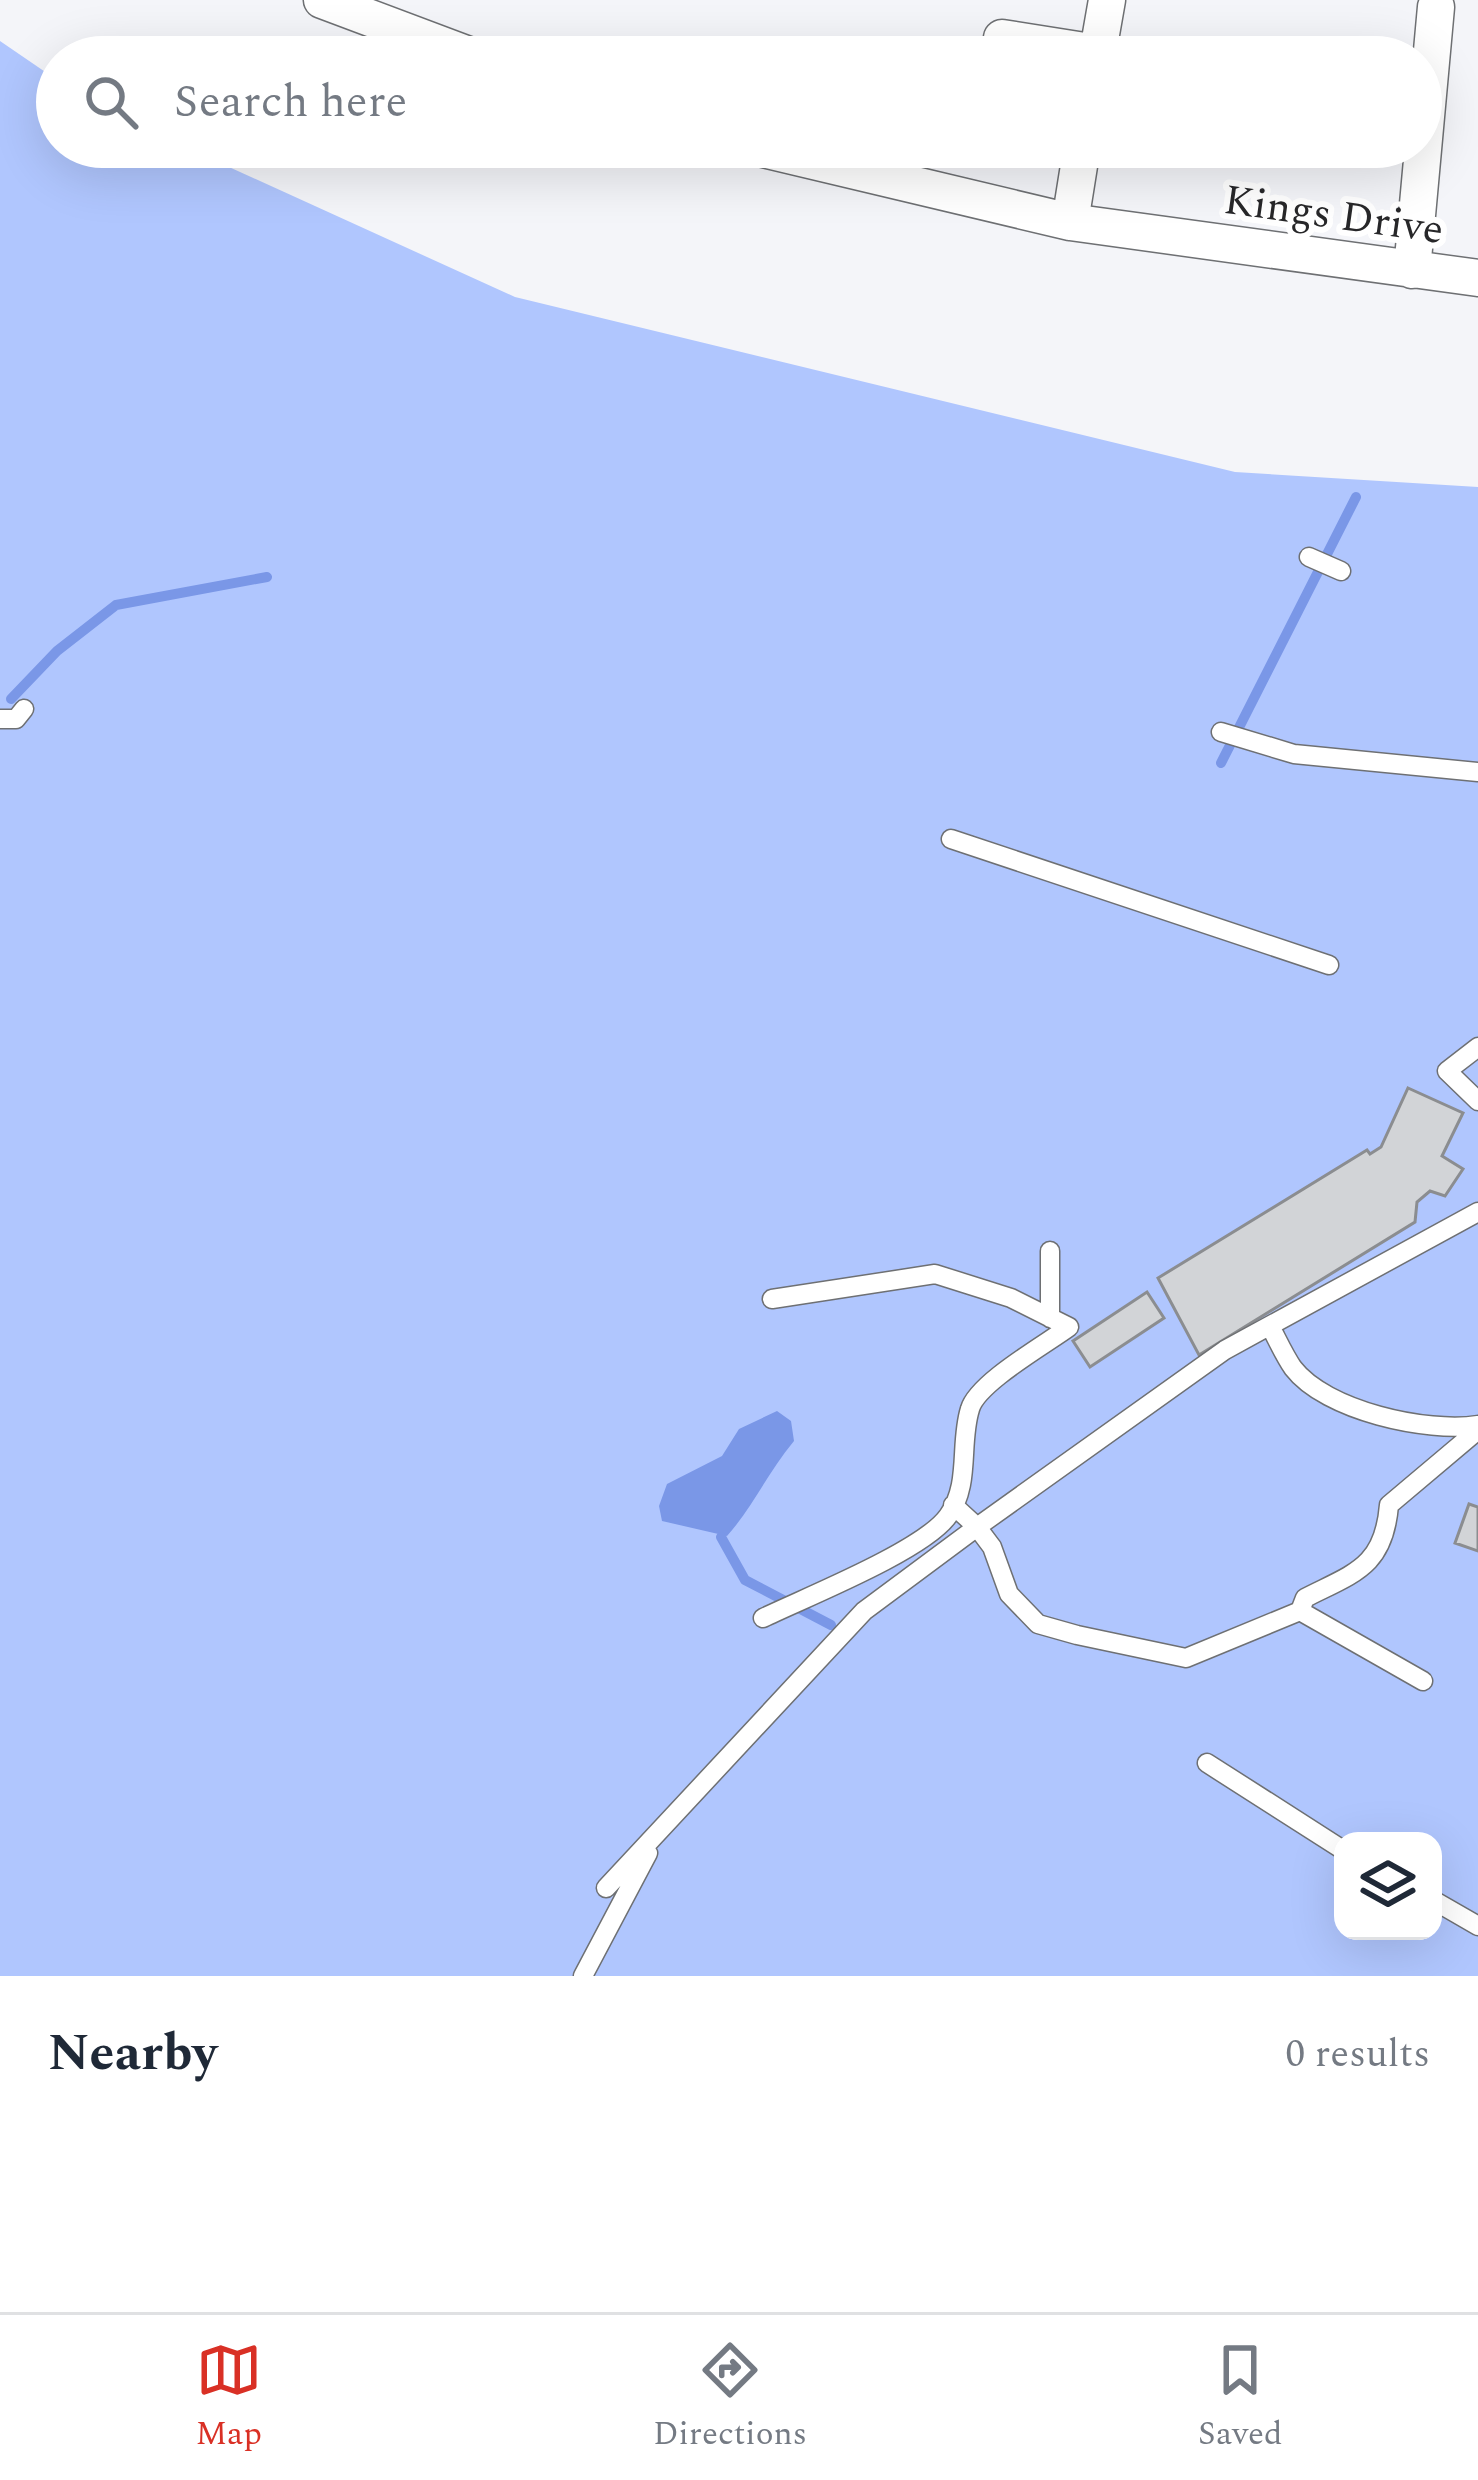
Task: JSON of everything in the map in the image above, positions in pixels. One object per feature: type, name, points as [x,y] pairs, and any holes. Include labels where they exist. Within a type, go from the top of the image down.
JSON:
[{"type":"street","points":[[322,0],[418,36]]},
{"type":"street","points":[[1100,36],[1107,0]]},
{"type":"street","points":[[1432,36],[1436,7]]},
{"type":"street","name":"Kings Drive","points":[[843,168],[1070,222],[1478,278]]},
{"type":"street","points":[[1070,222],[1079,168]]},
{"type":"street","points":[[1412,270],[1419,168]]},
{"type":"lane","points":[[1309,557],[1341,571]]},
{"type":"lane","points":[[0,719],[16,718],[24,709]]},
{"type":"lane","points":[[1221,732],[1294,754],[1478,772]]},
{"type":"lane","points":[[951,838],[1329,965]]},
{"type":"lane","points":[[1478,1047],[1447,1071],[1478,1100]]},
{"type":"lane","points":[[606,1888],[864,1611],[1144,1405],[1270,1326],[1478,1212]]},
{"type":"lane","points":[[1050,1318],[1051,1250]]},
{"type":"lane","points":[[765,1617],[869,1571],[947,1518],[961,1490],[970,1406],[984,1388],[1069,1328],[1011,1298],[934,1274],[772,1300]]},
{"type":"lane","points":[[1270,1326],[1295,1371],[1352,1406],[1430,1429],[1478,1427]]},
{"type":"lane","points":[[953,1505],[992,1547],[1009,1594],[1038,1624],[1186,1658],[1300,1611],[1305,1598],[1372,1562],[1387,1531],[1389,1505],[1478,1427]]},
{"type":"lane","points":[[1300,1611],[1424,1682]]},
{"type":"lane","points":[[1207,1763],[1334,1844]]},
{"type":"lane","points":[[583,1976],[661,1828]]},
{"type":"lane","points":[[1442,1905],[1478,1926]]},
{"type":"shaded area","points":[[0,41],[36,66],[36,168],[231,168],[515,297],[1235,472],[1478,487],[1478,1976],[0,1976]]},
{"type":"shaded area","points":[[777,1411],[791,1421],[794,1441],[727,1536],[662,1521],[659,1506],[667,1484],[722,1456],[739,1429]]},
{"type":"building","points":[[1408,1088],[1463,1113],[1442,1156],[1463,1169],[1445,1196],[1430,1191],[1417,1202],[1415,1222],[1199,1355],[1158,1278],[1367,1150],[1370,1154],[1381,1147]]},
{"type":"building","points":[[1147,1292],[1164,1318],[1090,1367],[1073,1341]]},
{"type":"building","points":[[1469,1504],[1478,1507],[1478,1551],[1455,1543]]},
{"type":"waterway","points":[[1221,763],[1356,497]]},
{"type":"waterway","points":[[11,699],[57,651],[116,605],[267,577]]},
{"type":"waterway","points":[[721,1537],[745,1580],[831,1625]]}]
